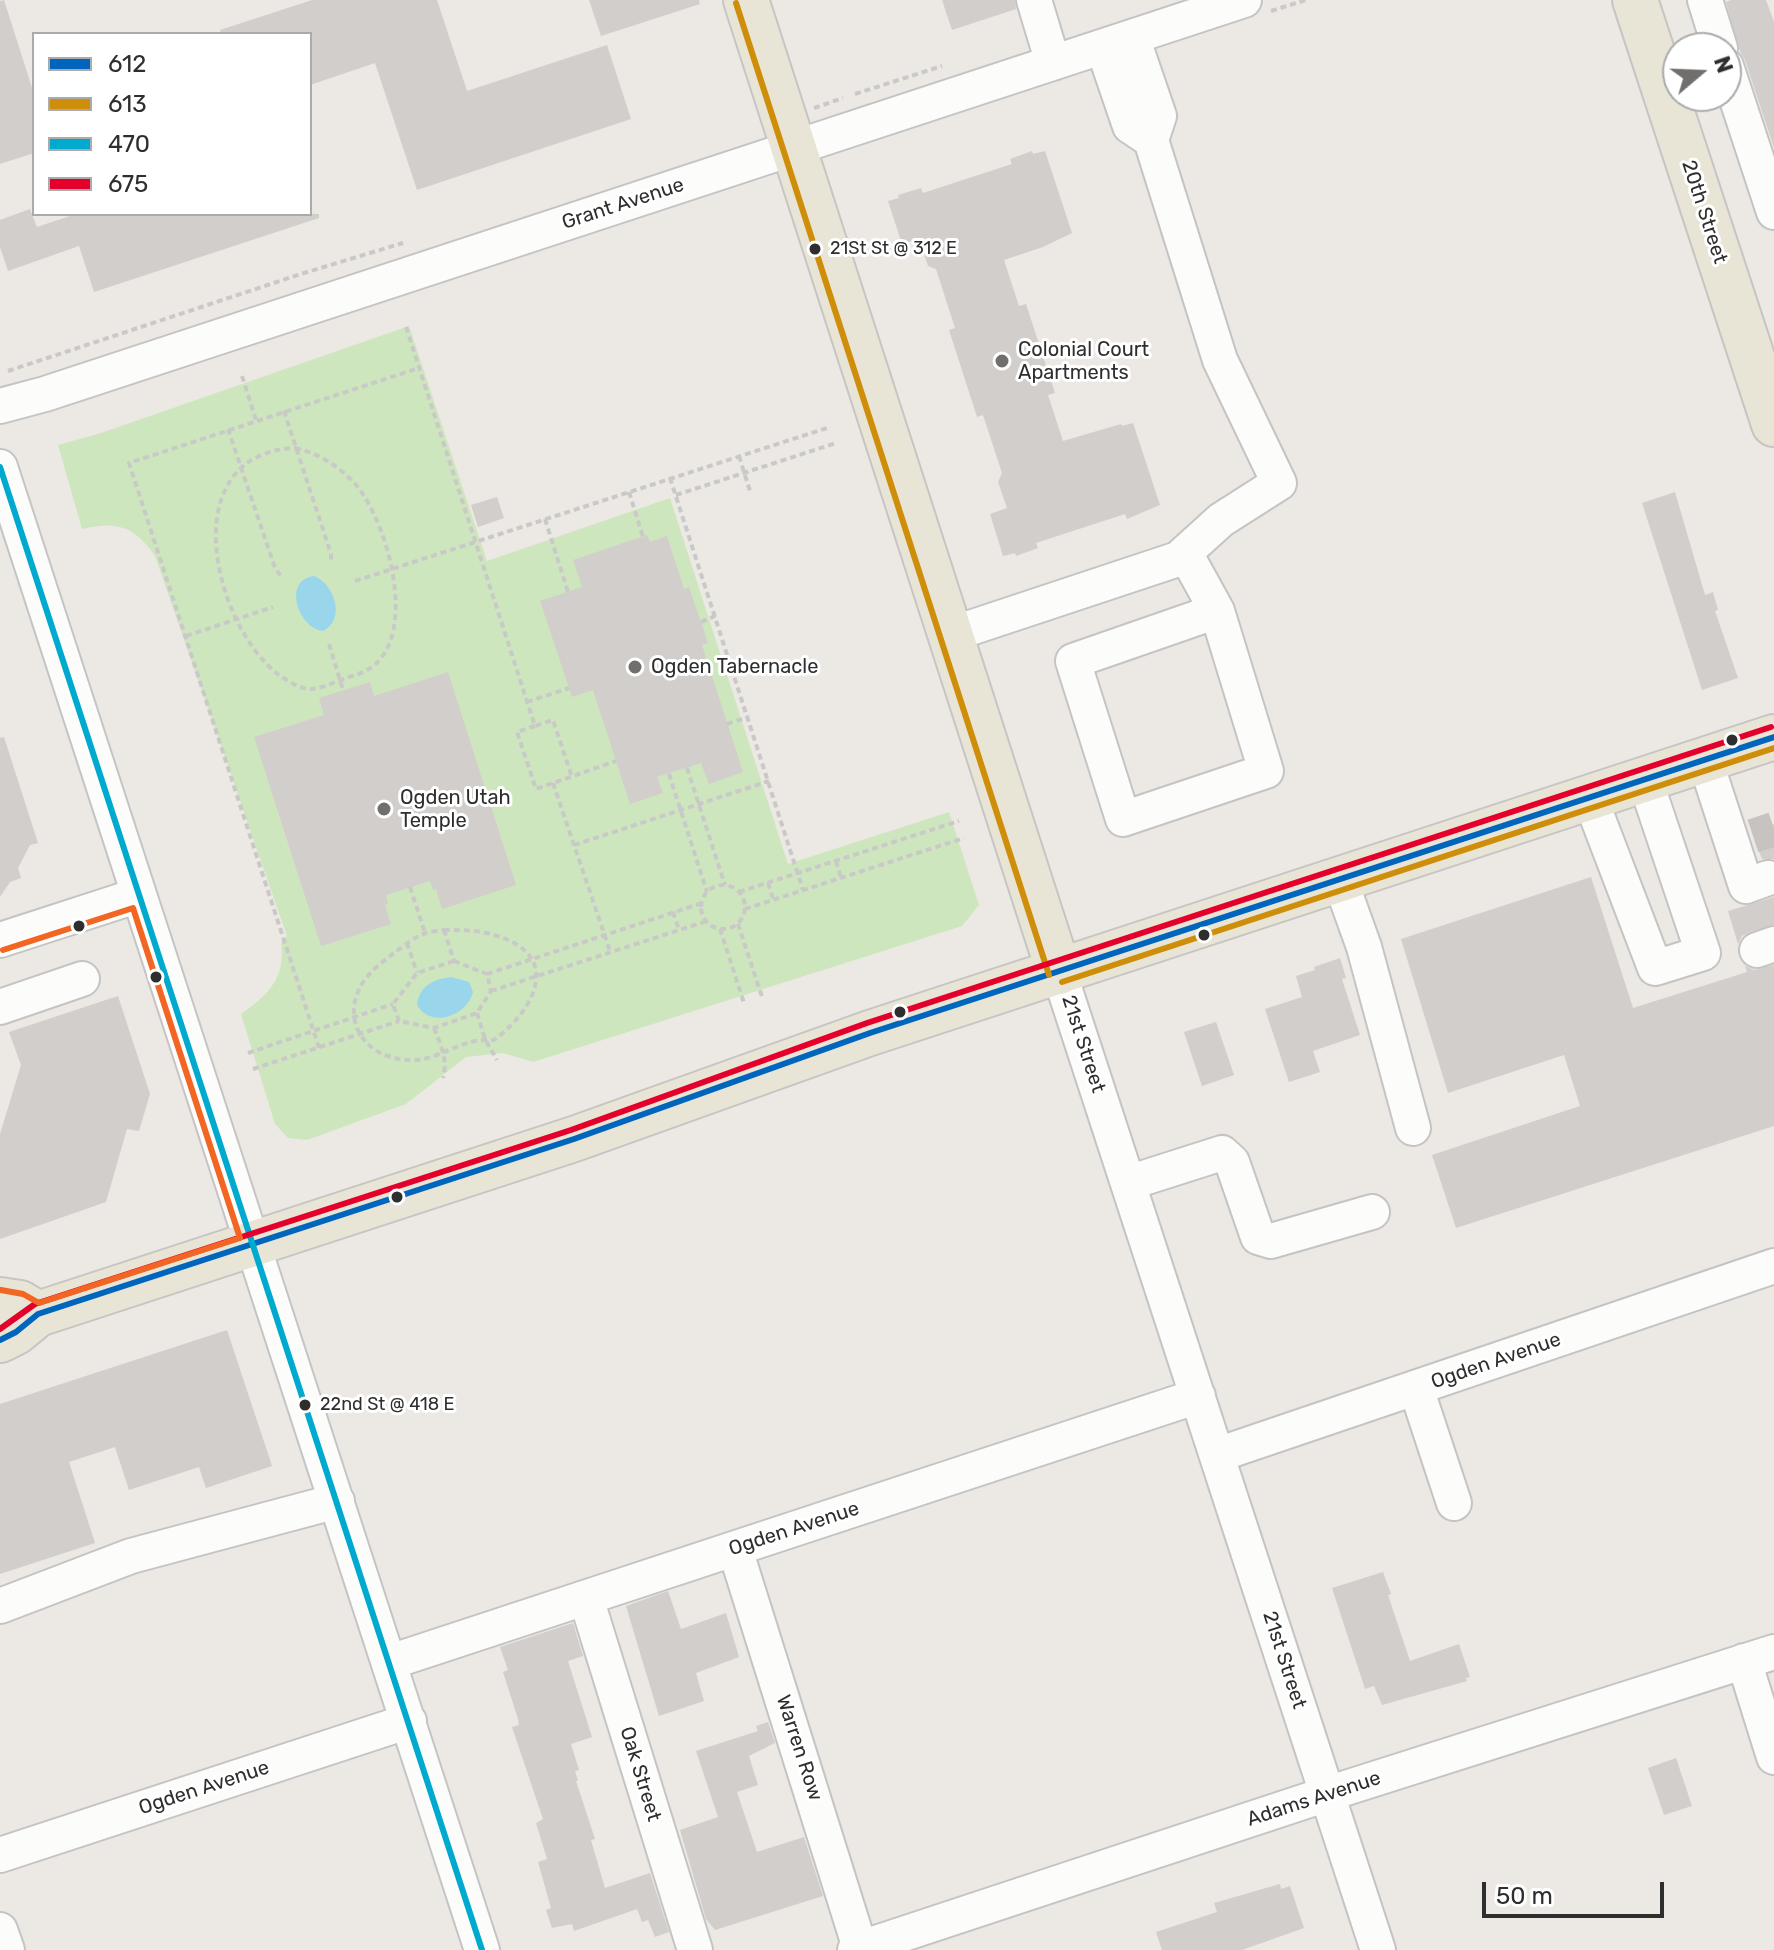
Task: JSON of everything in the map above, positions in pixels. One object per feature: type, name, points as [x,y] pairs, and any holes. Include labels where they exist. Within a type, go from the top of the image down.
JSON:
[{"type":"main road","name":"21st Street","points":[[746,0],[1059,972]]},
{"type":"main road","name":"20th Street","points":[[1635,0],[1766,372],[1774,424]]},
{"type":"main road","points":[[0,1340],[16,1332],[19,1307],[253,1244],[574,1139],[775,1065],[1705,760],[1773,743]]},
{"type":"street","points":[[1034,0],[1053,63]]},
{"type":"street","name":"Grant Avenue","points":[[0,406],[45,394],[1244,0]]},
{"type":"street","points":[[1705,0],[1715,32]]},
{"type":"street","points":[[952,634],[1178,559],[1221,520],[1279,483],[1220,360],[1151,140],[1159,116],[1118,42]]},
{"type":"street","points":[[1741,112],[1774,212]]},
{"type":"street","points":[[0,467],[482,1950]]},
{"type":"street","points":[[1185,553],[1217,611],[1266,771],[1123,819],[1073,661],[1217,611]]},
{"type":"street","points":[[1705,760],[1750,856]]},
{"type":"street","points":[[1590,798],[1655,968],[1703,953],[1645,780]]},
{"type":"street","points":[[1340,880],[1364,947],[1413,1128]]},
{"type":"street","points":[[0,940],[139,895]]},
{"type":"street","name":"21st Street","points":[[1059,972],[1378,1950]]},
{"type":"street","points":[[0,1007],[82,979]]},
{"type":"street","points":[[1128,1183],[1222,1153],[1232,1162],[1258,1237],[1271,1241],[1372,1212]]},
{"type":"street","name":"Ogden Avenue","points":[[1217,1455],[1774,1266]]},
{"type":"street","points":[[1416,1388],[1454,1503]]},
{"type":"street","name":"Ogden Avenue","points":[[390,1662],[1198,1396]]},
{"type":"street","points":[[0,1606],[131,1556],[337,1501]]},
{"type":"street","name":"Warren Row","points":[[735,1549],[858,1949]]},
{"type":"street","name":"Oak Street","points":[[586,1598],[695,1950]]},
{"type":"street","points":[[1759,1656],[1774,1757]]},
{"type":"street","name":"Adams Avenue","points":[[858,1949],[1759,1656]]},
{"type":"street","name":"Ogden Avenue","points":[[0,1855],[409,1721]]},
{"type":"street","points":[[0,1930],[7,1950]]},
{"type":"path","points":[[406,327],[535,726]]},
{"type":"path","points":[[319,1048],[129,463],[419,368]]},
{"type":"path","points":[[242,376],[256,420]]},
{"type":"path","points":[[284,411],[331,560]]},
{"type":"path","points":[[355,581],[830,427]]},
{"type":"path","points":[[228,429],[275,568],[281,576]]},
{"type":"path","points":[[676,495],[836,443]]},
{"type":"path","points":[[295,448],[326,460],[357,486],[382,531],[393,569],[394,626],[378,663],[369,670],[311,689],[286,680],[244,637],[221,581],[216,534],[221,503],[233,478],[242,468],[266,451],[295,448]]},
{"type":"path","points":[[739,456],[750,491],[753,490]]},
{"type":"path","points":[[670,478],[803,890]]},
{"type":"path","points":[[629,492],[643,537]]},
{"type":"path","points":[[545,519],[568,592]]},
{"type":"path","points":[[186,636],[273,607]]},
{"type":"path","points":[[701,622],[715,616]]},
{"type":"path","points":[[329,644],[343,690]]},
{"type":"path","points":[[527,702],[569,688]]},
{"type":"path","points":[[727,724],[749,717]]},
{"type":"path","points":[[572,777],[553,720],[517,732],[536,789],[572,777],[616,761]]},
{"type":"path","points":[[687,768],[725,885]]},
{"type":"path","points":[[669,774],[707,892]]},
{"type":"path","points":[[574,845],[769,781]]},
{"type":"path","points":[[553,783],[611,952]]},
{"type":"path","points":[[744,1003],[719,929],[702,913],[707,892],[718,885],[725,885],[739,892],[959,821]]},
{"type":"path","points":[[745,909],[964,838]]},
{"type":"path","points":[[836,861],[841,878]]},
{"type":"path","points":[[768,883],[773,899]]},
{"type":"path","points":[[410,887],[425,933]]},
{"type":"path","points":[[739,892],[745,909],[738,924],[762,997]]},
{"type":"path","points":[[248,1053],[393,1004],[417,973],[454,961],[487,974],[702,903]]},
{"type":"path","points":[[673,912],[679,930]]},
{"type":"path","points":[[253,1069],[399,1021],[434,1028],[477,1013],[491,991],[707,921]]},
{"type":"path","points":[[719,929],[738,924]]},
{"type":"path","points":[[444,930],[454,961]]},
{"type":"path","points":[[444,930],[493,934],[511,941],[533,959],[538,976],[533,996],[523,1014],[494,1040],[452,1046],[434,1058],[420,1061],[389,1056],[376,1050],[358,1035],[353,1017],[354,1002],[367,977],[407,943],[425,933],[444,930]]},
{"type":"path","points":[[407,943],[417,973]]},
{"type":"path","points":[[487,974],[491,991]]},
{"type":"path","points":[[393,1004],[399,1021]]},
{"type":"path","points":[[477,1013],[485,1039],[497,1060]]},
{"type":"path","points":[[434,1028],[444,1053],[443,1078]]},
{"type":"green space","points":[[409,326],[487,561],[670,498],[788,864],[949,812],[979,905],[962,926],[533,1062],[503,1053],[466,1057],[406,1104],[307,1140],[288,1138],[275,1124],[241,1014],[267,992],[278,976],[281,943],[287,936],[155,556],[140,538],[124,528],[105,526],[82,529],[58,445],[101,433]]},
{"type":"water","points":[[314,576],[328,586],[335,602],[334,619],[323,631],[307,622],[297,604],[298,586],[304,579]]},
{"type":"water","points":[[451,977],[469,982],[473,992],[464,1008],[439,1018],[423,1012],[417,1005],[424,988]]},
{"type":"building","points":[[4,0],[32,88],[32,154],[0,164],[0,1]]},
{"type":"building","points":[[312,0],[437,0],[467,91],[607,45],[631,119],[417,190],[375,63],[312,84],[312,32],[220,30]]},
{"type":"building","points":[[589,0],[699,0],[700,4],[601,36]]},
{"type":"building","points":[[942,0],[1015,0],[1016,9],[952,30]]},
{"type":"building","points":[[1766,0],[1774,22],[1774,148],[1742,55],[1742,32],[1735,32],[1726,2]]},
{"type":"building","name":"Colonial Court Apartments","points":[[1032,151],[1033,154],[1045,151],[1072,233],[1004,260],[1019,306],[1026,304],[1055,393],[1048,395],[1063,441],[1133,423],[1160,505],[1127,519],[1125,514],[1036,543],[1038,548],[1016,556],[1015,553],[1003,556],[990,514],[1007,508],[998,482],[1002,473],[983,415],[977,417],[949,330],[955,328],[936,269],[928,266],[919,239],[902,244],[888,201],[921,188],[923,193],[1012,164],[1010,159]]},
{"type":"building","points":[[30,209],[37,227],[70,216],[319,214],[319,218],[94,292],[79,246],[8,271],[0,247],[0,220]]},
{"type":"building","points":[[1675,492],[1705,595],[1713,592],[1718,610],[1715,611],[1738,678],[1702,690],[1642,503]]},
{"type":"building","points":[[497,497],[504,518],[478,527],[471,505]]},
{"type":"building","name":"Ogden Tabernacle","points":[[647,535],[650,542],[667,536],[684,589],[689,587],[708,643],[702,645],[743,772],[709,784],[701,763],[657,777],[663,793],[630,804],[593,690],[572,697],[540,601],[582,587],[573,560]]},
{"type":"building","name":"Ogden Utah Temple","points":[[448,672],[516,885],[442,909],[430,881],[386,895],[388,904],[385,905],[391,924],[321,946],[254,737],[324,715],[319,698],[370,682],[374,696]]},
{"type":"building","points":[[4,737],[38,843],[30,845],[18,868],[21,878],[10,882],[0,897],[0,738]]},
{"type":"building","points":[[1774,824],[1774,859],[1762,859],[1752,832]]},
{"type":"building","points":[[1591,877],[1633,1008],[1747,972],[1745,966],[1754,970],[1774,965],[1774,1126],[1456,1228],[1432,1155],[1580,1106],[1564,1055],[1448,1093],[1401,939]]},
{"type":"building","points":[[1774,897],[1774,925],[1742,936],[1738,944],[1728,911]]},
{"type":"building","points":[[1340,958],[1346,978],[1342,979],[1360,1035],[1313,1051],[1320,1072],[1289,1082],[1265,1009],[1302,997],[1296,976]]},
{"type":"building","points":[[118,996],[150,1094],[139,1131],[127,1129],[106,1202],[0,1239],[0,1134],[21,1065],[9,1032]]},
{"type":"building","points":[[1216,1022],[1234,1075],[1202,1086],[1184,1032]]},
{"type":"building","points":[[227,1330],[272,1466],[206,1488],[199,1467],[129,1490],[115,1447],[69,1462],[95,1543],[0,1574],[0,1404]]},
{"type":"building","points":[[1383,1572],[1410,1661],[1459,1644],[1470,1677],[1466,1678],[1467,1681],[1382,1705],[1374,1686],[1365,1689],[1332,1588]]},
{"type":"building","points":[[668,1591],[681,1629],[726,1613],[739,1657],[696,1673],[704,1701],[659,1716],[626,1606]]},
{"type":"building","points":[[573,1623],[583,1656],[568,1661],[592,1737],[571,1744],[579,1770],[575,1771],[576,1781],[595,1839],[591,1840],[605,1888],[650,1873],[669,1932],[655,1937],[648,1920],[642,1922],[637,1909],[574,1931],[572,1924],[552,1928],[546,1910],[551,1908],[538,1862],[547,1859],[536,1823],[543,1819],[512,1727],[519,1725],[503,1672],[508,1670],[500,1647]]},
{"type":"building","points":[[768,1722],[775,1743],[749,1756],[758,1785],[737,1792],[757,1852],[804,1837],[823,1896],[715,1930],[706,1919],[680,1830],[718,1817],[696,1751],[758,1731],[756,1726]]},
{"type":"building","points":[[1676,1758],[1692,1806],[1664,1815],[1648,1768]]},
{"type":"building","points":[[1280,1884],[1281,1889],[1290,1886],[1304,1928],[1242,1950],[1162,1950],[1156,1932],[1217,1912],[1214,1903]]},
{"type":"tunnel","points":[[1753,836],[1774,829]]},
{"type":"transit line","name":"613","points":[[736,3],[1049,975]]},
{"type":"transit line","name":"470","points":[[0,467],[482,1950]]},
{"type":"transit line","name":"675","points":[[0,1329],[35,1304],[571,1130],[867,1023],[1771,727]]},
{"type":"transit line","name":"612","points":[[0,1340],[16,1332],[38,1314],[574,1139],[870,1033],[1774,737]]},
{"type":"transit line","name":"613","points":[[1062,982],[1774,748]]},
{"type":"transit line","points":[[1,1290],[23,1294],[39,1303],[240,1238],[133,908],[3,950]]},
{"type":"place","name":"21St St @ 312 E","points":[[815,249]]},
{"type":"place","name":"Colonial Court Apartments","points":[[1002,361]]},
{"type":"place","name":"Ogden Tabernacle","points":[[635,667]]},
{"type":"place","name":"Ogden Utah Temple","points":[[384,809]]},
{"type":"place","name":"22nd St @ 418 E","points":[[305,1405]]}]
